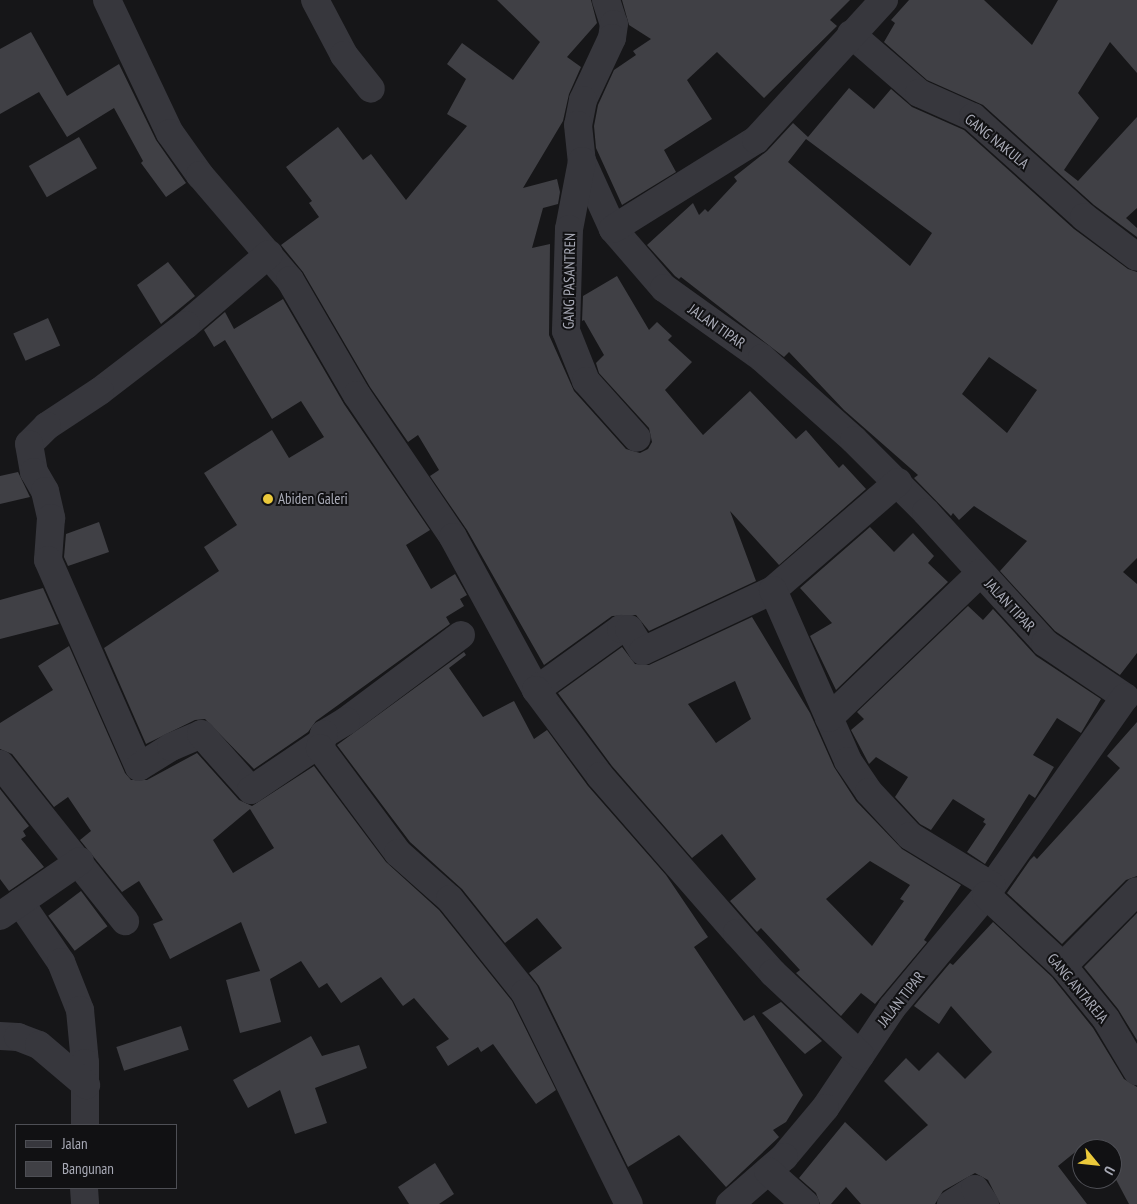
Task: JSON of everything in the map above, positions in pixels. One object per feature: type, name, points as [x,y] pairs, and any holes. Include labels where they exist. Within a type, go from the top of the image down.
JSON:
[{"type":"street","points":[[107,0],[170,133],[200,174],[290,280],[356,395],[453,537],[536,690],[600,776],[743,940],[773,973],[860,1056]]},
{"type":"street","points":[[315,0],[348,61],[371,89]]},
{"type":"street","name":"JALAN TIPAR","points":[[606,0],[614,24],[612,38],[583,100],[578,125],[582,161],[612,229],[664,288],[762,358],[898,482],[1045,643],[1133,695],[989,891],[892,1008],[825,1108],[768,1171],[730,1204]]},
{"type":"street","points":[[612,229],[756,140],[864,13]]},
{"type":"street","name":"GANG NAKULA","points":[[864,13],[919,93],[973,118],[1084,216],[1137,257]]},
{"type":"street","name":"GANG PASANTREN","points":[[582,161],[570,229],[566,331],[586,381],[637,438]]},
{"type":"street","points":[[269,254],[186,325],[100,391],[47,426],[29,444],[34,472],[45,491],[51,518],[48,560],[139,767],[171,747],[201,734],[251,790],[319,744],[324,734],[346,721],[460,635]]},
{"type":"street","points":[[536,690],[620,629],[629,629],[644,651],[773,590],[898,482]]},
{"type":"street","points":[[829,718],[980,573]]},
{"type":"street","name":"GANG ANTAREJA","points":[[773,590],[848,761],[869,792],[904,831],[989,891],[1063,966],[1106,1019],[1137,1071]]},
{"type":"street","points":[[319,744],[323,755],[398,853],[450,899],[525,993],[629,1204]]},
{"type":"street","points":[[0,764],[80,861],[125,921]]},
{"type":"street","points":[[80,861],[10,909],[61,962],[80,1010],[86,1085],[85,1124]]},
{"type":"street","points":[[1063,966],[1137,890]]},
{"type":"street","points":[[0,1036],[18,1037],[39,1045],[86,1085]]},
{"type":"street","points":[[768,1171],[804,1204]]},
{"type":"street","points":[[84,1189],[85,1204]]},
{"type":"street","points":[[951,1204],[975,1189],[985,1204]]},
{"type":"building","points":[[497,0],[591,0],[597,23],[567,57],[581,67],[569,94],[563,121],[523,188],[557,179],[560,192],[558,204],[543,208],[532,248],[550,244],[549,335],[574,391],[626,449],[640,453],[648,449],[652,442],[649,428],[599,373],[596,363],[604,355],[584,320],[582,321],[583,296],[617,276],[649,330],[657,322],[672,336],[668,340],[692,362],[665,390],[703,435],[750,391],[796,439],[806,430],[839,468],[843,464],[866,489],[779,565],[730,511],[756,581],[649,631],[636,615],[612,616],[544,665],[467,530],[430,476],[439,470],[418,435],[408,442],[370,387],[303,272],[281,245],[319,217],[309,203],[312,201],[286,167],[338,127],[363,160],[371,154],[406,200],[467,126],[447,114],[466,79],[447,64],[462,43],[513,80],[540,42]]},
{"type":"building","points":[[622,0],[850,0],[830,20],[837,26],[764,98],[717,52],[687,80],[712,119],[664,150],[676,172],[622,205],[596,148],[594,126],[598,105],[614,70],[636,55],[633,51],[651,39],[629,25]]},
{"type":"building","points":[[909,0],[984,0],[1032,45],[1058,0],[1137,0],[1137,73],[1110,42],[1078,93],[1099,118],[1064,170],[1078,181],[1137,117],[1137,208],[1126,218],[1137,228],[1137,237],[1094,205],[983,105],[927,80],[884,42],[895,23],[891,20]]},
{"type":"building","points":[[31,32],[67,96],[119,64],[156,140],[186,183],[166,197],[141,163],[143,161],[114,108],[67,137],[39,92],[0,114],[0,49]]},
{"type":"building","points":[[849,88],[874,109],[891,89],[912,107],[964,130],[1074,229],[1128,269],[1137,272],[1137,558],[1123,572],[1137,584],[1137,653],[1120,675],[1055,631],[1000,571],[1027,541],[974,506],[959,520],[953,513],[951,516],[914,478],[918,475],[844,410],[789,352],[784,357],[681,277],[679,279],[675,276],[647,245],[693,203],[699,215],[705,209],[708,212],[737,181],[734,177],[767,151],[793,123],[808,137]],"holes":[[[806,139],[932,233],[910,266],[788,162]],[[989,357],[1037,390],[1007,433],[962,394]]]},
{"type":"building","points":[[79,137],[97,168],[47,197],[29,166]]},
{"type":"building","points":[[168,262],[195,296],[161,324],[137,285]]},
{"type":"building","points":[[283,299],[344,404],[430,530],[406,545],[431,589],[455,574],[467,595],[460,599],[464,606],[446,617],[450,624],[316,721],[308,732],[254,769],[205,719],[195,720],[146,744],[104,648],[219,571],[204,547],[237,525],[204,473],[272,430],[289,458],[324,437],[301,401],[272,419],[225,340],[214,347],[204,330],[225,312],[234,329]]},
{"type":"building","points":[[48,318],[60,345],[25,361],[13,333]]},
{"type":"building","points":[[18,472],[30,497],[0,504],[0,476]]},
{"type":"building","points":[[99,522],[109,552],[68,566],[64,557],[66,534]]},
{"type":"building","points":[[870,527],[894,552],[913,533],[934,556],[928,563],[948,582],[836,690],[810,636],[832,623],[800,588]]},
{"type":"building","points":[[43,588],[59,624],[0,639],[0,600]]},
{"type":"building","points":[[968,606],[983,620],[993,609],[1036,656],[1101,699],[1081,733],[1057,718],[1033,755],[1054,767],[1035,798],[1029,794],[985,864],[967,852],[986,824],[983,822],[985,819],[953,799],[931,830],[920,824],[895,797],[908,777],[876,757],[869,764],[851,730],[864,719],[857,712]]},
{"type":"building","points":[[752,617],[810,713],[834,767],[856,801],[902,849],[961,885],[924,940],[927,942],[875,1004],[861,993],[841,1016],[796,973],[800,970],[761,928],[757,932],[730,901],[756,879],[722,834],[692,858],[612,766],[558,693],[622,647],[635,664],[649,665]],"holes":[[[735,681],[751,719],[716,743],[688,704]],[[870,861],[910,885],[900,899],[904,901],[872,946],[826,899]]]},
{"type":"building","points":[[69,646],[125,773],[131,780],[147,780],[197,753],[239,800],[252,806],[314,766],[386,862],[439,910],[512,1001],[556,1090],[536,1104],[493,1044],[481,1052],[478,1047],[448,1066],[436,1047],[449,1039],[414,998],[403,1006],[381,977],[341,1003],[327,983],[319,988],[301,961],[270,979],[281,1022],[240,1033],[226,980],[260,971],[241,922],[170,959],[153,924],[163,920],[139,881],[122,892],[80,840],[91,831],[68,797],[54,807],[12,754],[0,749],[0,723],[53,690],[38,666]],"holes":[[[250,809],[274,848],[233,873],[213,840]]]},
{"type":"building","points":[[464,652],[466,655],[449,668],[483,717],[514,701],[534,739],[547,730],[588,786],[666,875],[708,937],[694,947],[744,1021],[754,1015],[803,1095],[786,1122],[773,1130],[779,1137],[726,1187],[679,1135],[628,1167],[539,986],[529,973],[562,948],[537,918],[505,943],[462,889],[410,842],[337,745]]},
{"type":"building","points":[[1137,722],[1137,876],[1126,880],[1062,944],[1007,893],[1030,860],[1034,856],[1037,859],[1120,768],[1107,756]]},
{"type":"building","points":[[0,789],[29,826],[23,831],[26,836],[21,839],[44,867],[9,891],[0,879]]},
{"type":"building","points":[[81,891],[107,926],[75,951],[48,916]]},
{"type":"building","points":[[1137,913],[1137,1040],[1118,1009],[1084,967]]},
{"type":"building","points":[[993,922],[1052,977],[1093,1028],[1124,1079],[1137,1087],[1137,1204],[1129,1204],[1121,1189],[1122,1139],[1072,1139],[1072,1155],[1058,1166],[1072,1184],[1072,1189],[1076,1189],[1087,1204],[1000,1204],[988,1180],[975,1173],[943,1191],[935,1204],[861,1204],[846,1187],[831,1204],[820,1204],[816,1193],[799,1178],[845,1122],[886,1161],[928,1125],[884,1081],[906,1058],[919,1071],[938,1052],[965,1079],[992,1052],[951,1006],[939,1024],[914,1006],[950,963],[953,965]]},
{"type":"building","points":[[781,1002],[822,1041],[805,1054],[762,1013]]},
{"type":"building","points":[[181,1026],[189,1050],[124,1071],[116,1047]]},
{"type":"building","points":[[311,1036],[322,1056],[359,1045],[367,1068],[315,1088],[327,1123],[295,1134],[280,1090],[248,1108],[233,1080]]},
{"type":"building","points":[[435,1163],[454,1194],[439,1204],[409,1204],[398,1187]]},
{"type":"place","name":"Abiden Galeri","points":[[268,499]]}]
